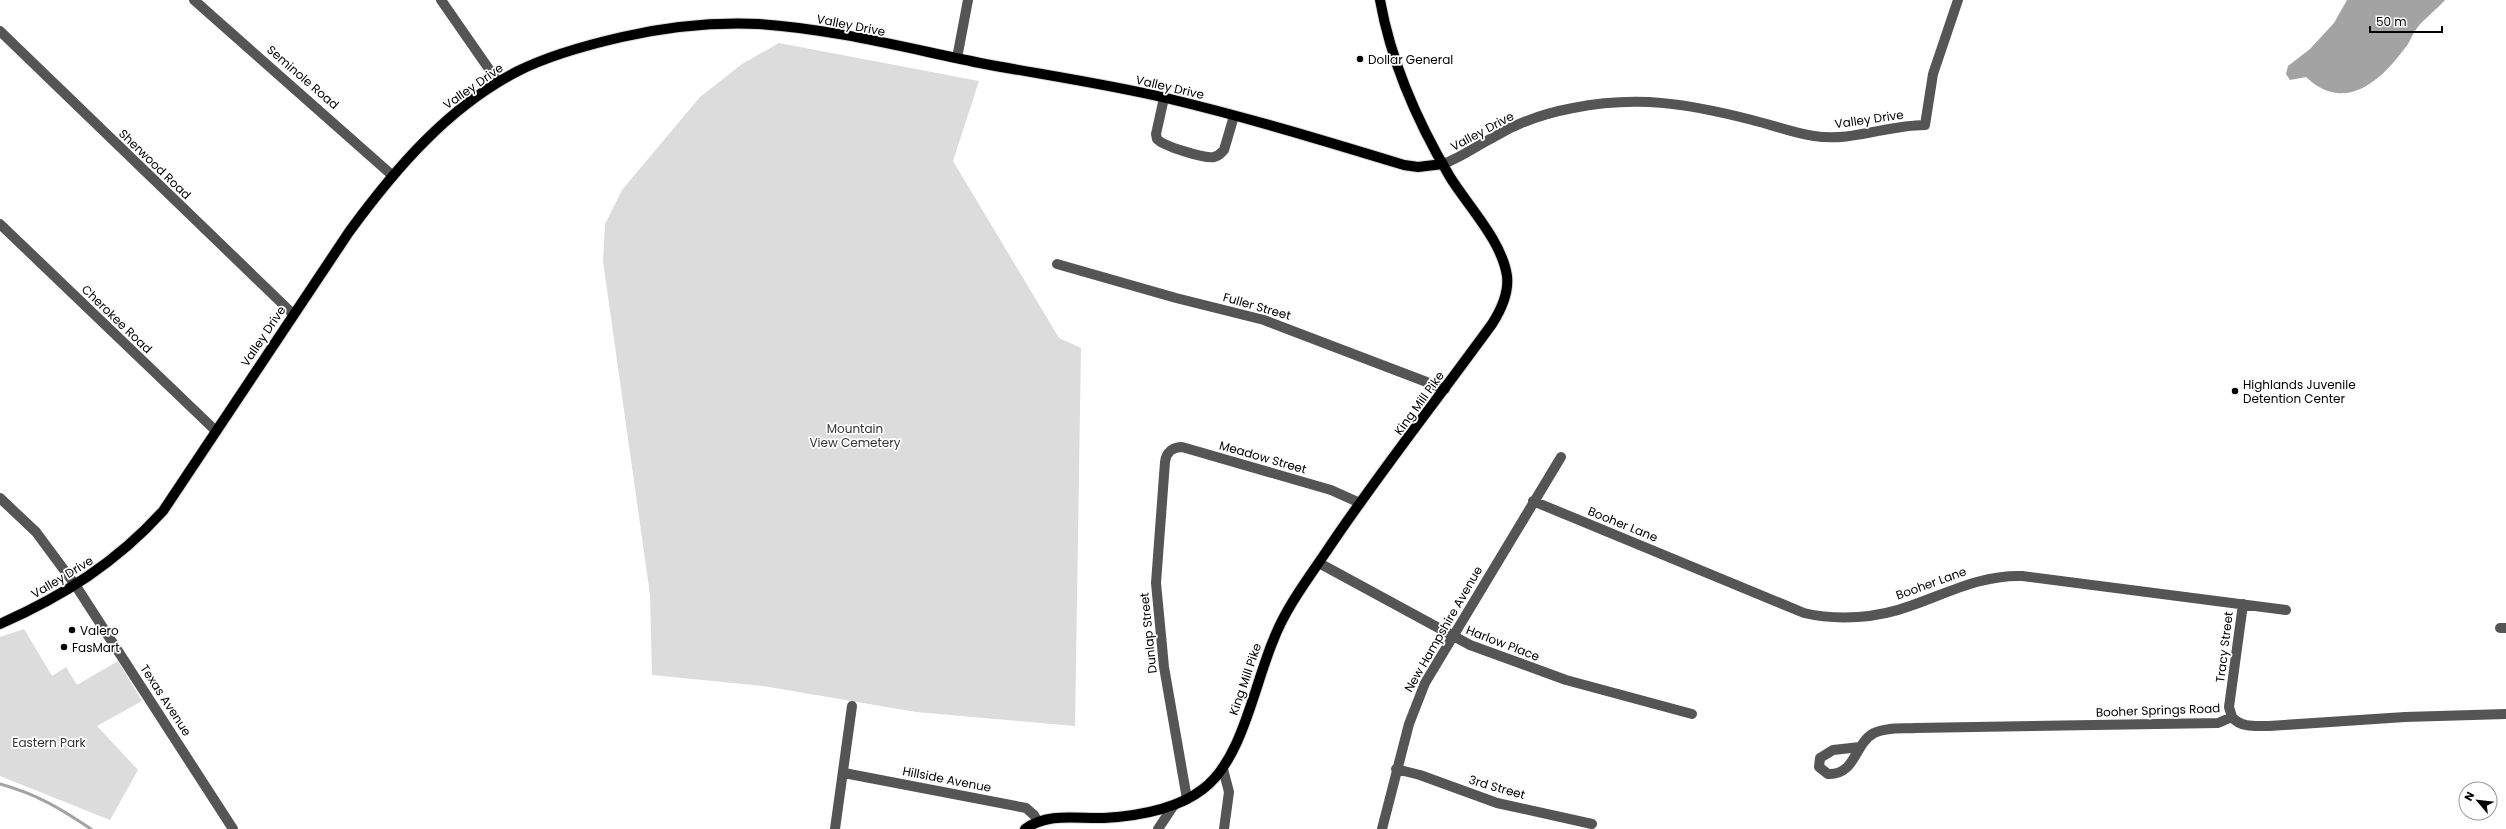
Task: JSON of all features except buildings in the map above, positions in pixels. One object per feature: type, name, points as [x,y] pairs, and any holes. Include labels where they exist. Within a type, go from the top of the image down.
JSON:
[{"type":"main road","name":"King Mill Pike","points":[[1187,800],[1212,782],[1223,769],[1237,742],[1273,639],[1292,604],[1360,503],[1445,389],[1500,311],[1507,288],[1507,276],[1497,247],[1443,164],[1417,112],[1396,62],[1380,0]]},
{"type":"main road","name":"Valley Drive","points":[[0,624],[76,586],[117,556],[145,531],[176,494],[293,314],[349,232],[393,176],[445,122],[498,82],[542,61],[596,43],[648,32],[713,24],[760,24],[802,29],[1164,98],[1234,116],[1404,165],[1418,167],[1443,164]]},
{"type":"main road","points":[[1025,829],[1038,822],[1056,818],[1103,818],[1128,815],[1174,805],[1187,800]]},
{"type":"street","name":"Seminole Road","points":[[194,0],[393,176]]},
{"type":"street","points":[[441,0],[498,82]]},
{"type":"street","points":[[957,58],[968,0]]},
{"type":"street","name":"Valley Drive","points":[[1443,164],[1458,159],[1510,128],[1529,121],[1572,108],[1627,101],[1680,103],[1814,136],[1850,137],[1898,127],[1925,125],[1933,74],[1958,0]]},
{"type":"street","name":"Sherwood Road","points":[[0,31],[293,314]]},
{"type":"street","points":[[1164,98],[1156,134],[1157,139],[1166,145],[1211,157],[1221,154],[1224,150],[1234,116]]},
{"type":"street","name":"Cherokee Road","points":[[0,224],[216,431]]},
{"type":"street","name":"Fuller Street","points":[[1057,264],[1176,298],[1264,320],[1445,389]]},
{"type":"street","name":"Meadow Street","points":[[1165,462],[1168,453],[1172,449],[1182,447],[1331,490],[1360,503]]},
{"type":"street","name":"New Hampshire Avenue","points":[[1382,829],[1396,769],[1417,700],[1451,636],[1561,457]]},
{"type":"street","name":"Dunlap Street","points":[[1165,462],[1157,548],[1157,599],[1164,667],[1187,800]]},
{"type":"street","name":"Texas Avenue","points":[[0,498],[36,532],[76,586],[233,829]]},
{"type":"street","name":"Booher Lane","points":[[1534,501],[1804,612],[1821,617],[1865,615],[1892,611],[1974,581],[2005,576],[2029,577],[2286,610]]},
{"type":"street","name":"Harlow Place","points":[[1319,562],[1451,636],[1566,680],[1692,714]]},
{"type":"street","name":"Tracy Street","points":[[2232,717],[2229,707],[2243,604]]},
{"type":"street","points":[[835,829],[844,773],[852,706]]},
{"type":"street","name":"Booher Springs Road","points":[[1860,747],[1868,737],[1882,730],[1915,728],[2218,723],[2232,717],[2239,723],[2249,726],[2269,726],[2405,717],[2506,714]]},
{"type":"street","points":[[1223,769],[1229,792],[1224,829]]},
{"type":"street","name":"3rd Street","points":[[1396,769],[1427,777],[1497,803],[1592,824]]},
{"type":"street","name":"Hillside Avenue","points":[[844,773],[1026,808],[1038,822]]},
{"type":"street","points":[[1158,829],[1174,805]]},
{"type":"green space","name":"Mountain View Cemetery","points":[[779,43],[979,81],[953,161],[1059,338],[1081,348],[1075,726],[916,712],[763,686],[652,675],[650,595],[603,261],[605,224],[622,190],[700,97],[742,64]]},
{"type":"green space","name":"Eastern Park","points":[[24,629],[52,676],[66,667],[77,685],[118,661],[142,701],[97,726],[138,770],[110,820],[0,776],[0,637]]},
{"type":"shaded area","points":[[2347,0],[2445,0],[2417,28],[2408,44],[2387,69],[2363,88],[2349,92],[2335,93],[2321,88],[2306,77],[2290,80],[2286,74],[2288,66],[2310,49],[2334,23]]},
{"type":"waterway","points":[[0,784],[25,792],[47,802],[91,829]]},
{"type":"place","name":"Dollar General","points":[[1360,59]]},
{"type":"place","name":"Highlands Juvenile Detention Center","points":[[2235,391]]},
{"type":"place","name":"Valero","points":[[72,630]]},
{"type":"place","name":"FasMart","points":[[64,647]]}]
